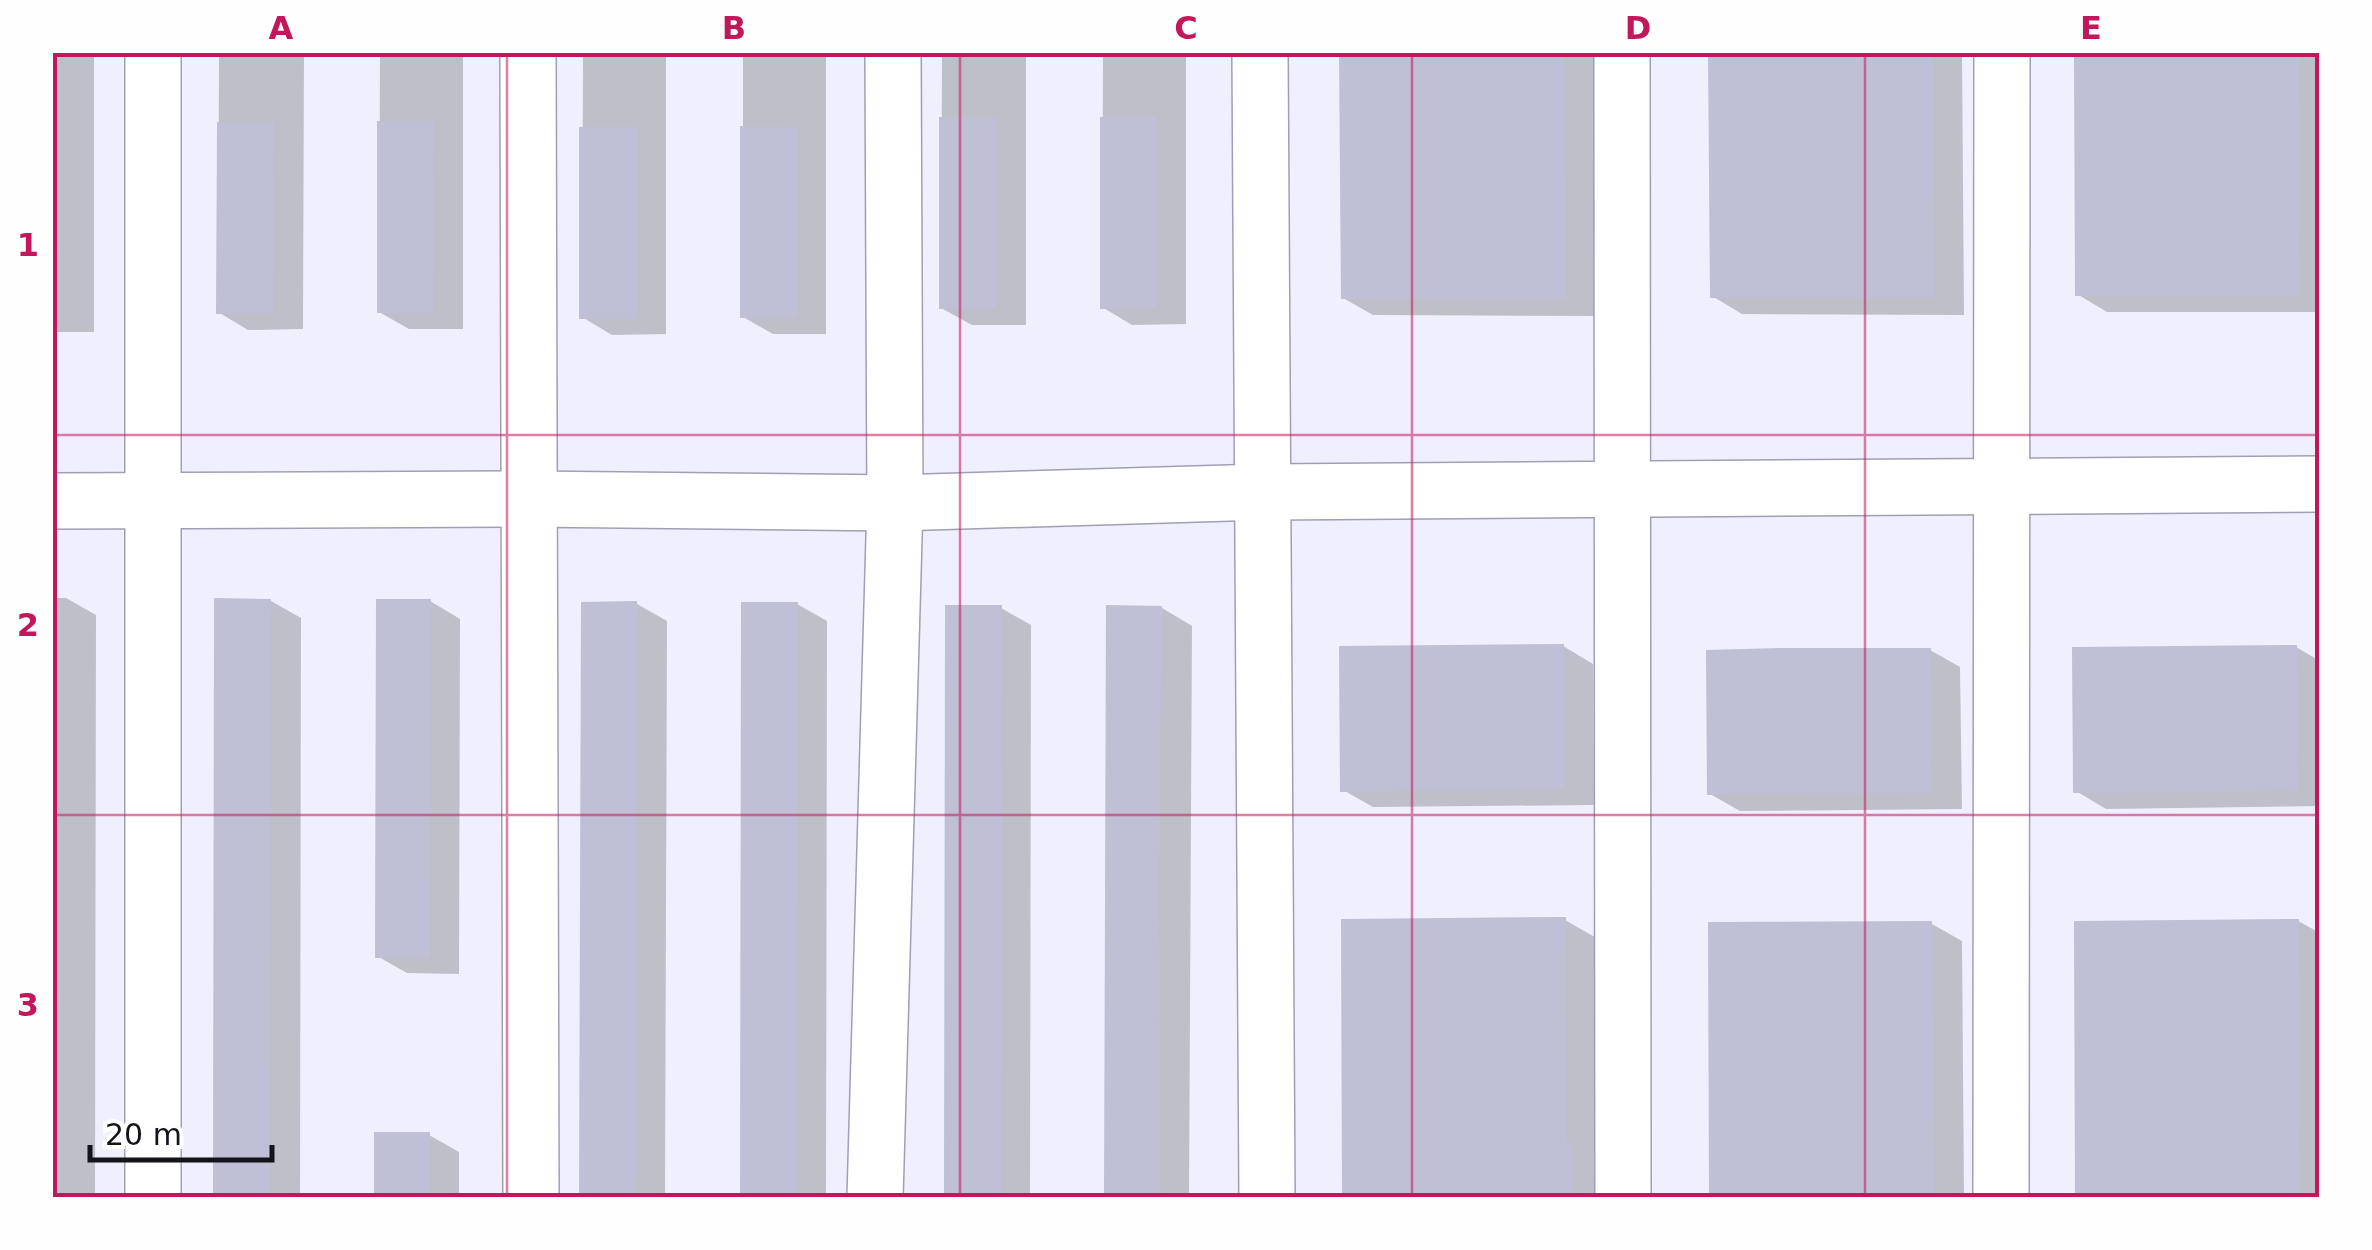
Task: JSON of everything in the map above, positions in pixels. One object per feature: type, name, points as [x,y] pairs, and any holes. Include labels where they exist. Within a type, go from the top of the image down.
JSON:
[{"type":"street","points":[[153,52],[153,1198]]},
{"type":"street","points":[[528,52],[530,1198]]},
{"type":"street","points":[[875,1198],[896,503],[893,52]]},
{"type":"street","points":[[1260,52],[1266,1198]]},
{"type":"street","points":[[1622,52],[1623,1198]]},
{"type":"street","points":[[2001,1198],[2002,52]]},
{"type":"street","points":[[52,501],[528,499],[896,503],[1263,492],[2320,484]]},
{"type":"building","points":[[1339,52],[1564,52],[1566,300],[1341,299]]},
{"type":"building","points":[[1708,52],[1933,52],[1935,299],[1710,298]]},
{"type":"building","points":[[2074,52],[2299,52],[2300,296],[2075,296]]},
{"type":"building","points":[[1157,116],[1156,308],[1100,309],[1100,117]]},
{"type":"building","points":[[939,117],[997,117],[996,309],[939,309]]},
{"type":"building","points":[[377,121],[434,121],[433,313],[377,313]]},
{"type":"building","points":[[217,122],[274,122],[273,314],[216,314]]},
{"type":"building","points":[[637,126],[637,319],[579,319],[579,127]]},
{"type":"building","points":[[740,126],[797,127],[797,318],[740,318]]},
{"type":"building","points":[[214,598],[271,599],[270,1198],[213,1198]]},
{"type":"building","points":[[376,599],[431,599],[430,958],[375,958]]},
{"type":"building","points":[[637,601],[636,1198],[579,1198],[581,602]]},
{"type":"building","points":[[741,602],[798,602],[796,1198],[740,1198]]},
{"type":"building","points":[[945,605],[1002,605],[1001,1198],[944,1198]]},
{"type":"building","points":[[1106,605],[1162,606],[1160,1198],[1104,1198]]},
{"type":"building","points":[[1564,644],[1565,789],[1340,792],[1339,646]]},
{"type":"building","points":[[2297,645],[2298,791],[2073,793],[2072,647]]},
{"type":"building","points":[[1931,648],[1932,793],[1707,795],[1706,650]]},
{"type":"building","points":[[1566,917],[1567,1143],[1572,1143],[1573,1198],[1342,1198],[1341,919]]},
{"type":"building","points":[[2299,919],[2300,1198],[2075,1198],[2074,921]]},
{"type":"building","points":[[1932,921],[1935,1198],[1709,1198],[1708,922]]},
{"type":"building","points":[[374,1132],[430,1132],[430,1198],[374,1198]]}]
